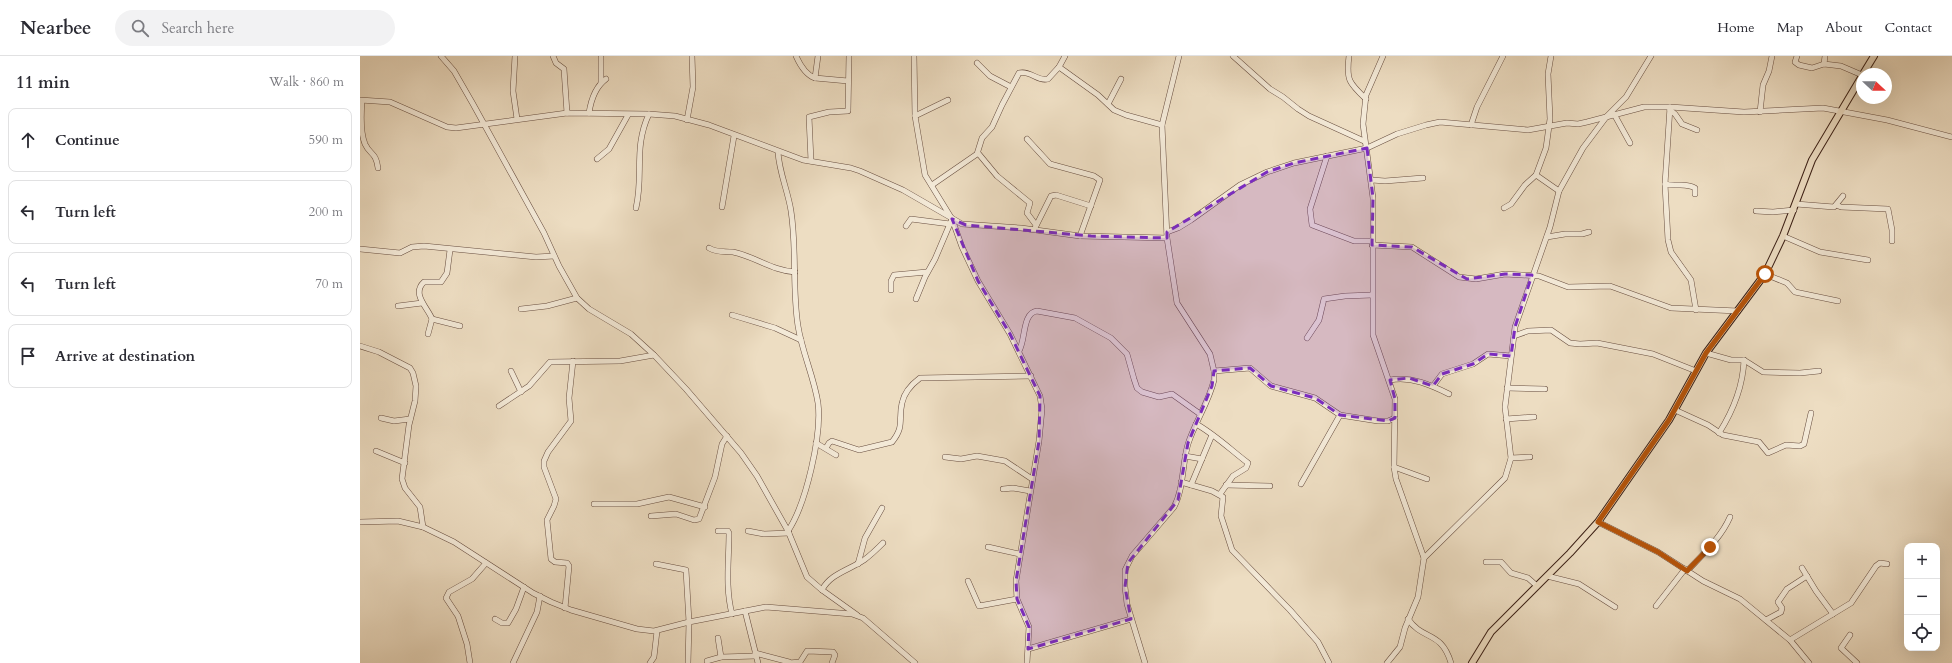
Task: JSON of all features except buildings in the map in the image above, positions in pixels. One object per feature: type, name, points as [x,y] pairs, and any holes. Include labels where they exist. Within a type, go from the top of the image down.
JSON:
[{"type":"main road","points":[[1866,68],[1874,56]]},
{"type":"main road","points":[[1472,663],[1491,632],[1548,576],[1598,522],[1675,410],[1706,353],[1765,274],[1795,207],[1812,160],[1856,85]]},
{"type":"street","points":[[441,56],[454,71],[544,233],[554,256],[577,298],[589,309],[631,334],[654,355],[727,436],[757,476],[788,532],[807,577],[822,590],[887,637],[915,663]]},
{"type":"street","points":[[515,56],[513,91],[517,119]]},
{"type":"street","points":[[553,56],[556,64],[564,69],[567,114]]},
{"type":"street","points":[[686,120],[693,87],[692,56]]},
{"type":"street","points":[[796,56],[808,74],[815,78],[848,81]]},
{"type":"street","points":[[815,78],[818,56]]},
{"type":"street","points":[[811,161],[809,116],[829,112],[848,111],[849,56]]},
{"type":"street","points":[[914,56],[915,116],[925,175],[932,185],[951,222],[978,281],[1003,321],[1019,351],[1040,396],[1042,409],[1016,581],[1017,599],[1029,627],[1027,663]]},
{"type":"street","points":[[932,185],[955,171],[978,153],[982,138],[994,123],[1017,76],[1022,72],[1045,80],[1051,77],[1060,67],[1065,56]]},
{"type":"street","points":[[1145,663],[1131,619],[1125,587],[1125,570],[1139,547],[1174,508],[1178,500],[1185,456],[1196,424],[1212,386],[1214,371],[1210,354],[1177,303],[1166,232],[1162,125],[1179,56]]},
{"type":"street","points":[[1233,56],[1270,89],[1298,109],[1309,116],[1364,141]]},
{"type":"street","points":[[1349,56],[1347,72],[1349,82],[1366,99]]},
{"type":"street","points":[[1383,56],[1366,99],[1363,124],[1364,141],[1367,148],[1372,180],[1372,295],[1374,341],[1390,380],[1395,399],[1394,467],[1424,558],[1421,587],[1408,619],[1400,646],[1387,663]]},
{"type":"street","points":[[1471,125],[1477,107],[1503,56]]},
{"type":"street","points":[[1504,208],[1511,204],[1525,185],[1536,175],[1548,142],[1548,127],[1550,119],[1548,74],[1551,56]]},
{"type":"street","points":[[1424,558],[1447,534],[1502,483],[1511,458],[1505,407],[1514,336],[1519,314],[1546,237],[1559,191],[1583,148],[1608,116],[1626,97],[1651,56]]},
{"type":"street","points":[[1760,112],[1763,85],[1769,71],[1772,56]]},
{"type":"street","points":[[1797,56],[1796,62],[1799,65],[1812,68],[1824,64],[1849,68],[1856,72]]},
{"type":"street","points":[[1824,64],[1825,56]]},
{"type":"street","points":[[589,113],[592,96],[604,80],[601,57]]},
{"type":"street","points":[[977,63],[993,78],[1011,86]]},
{"type":"street","points":[[1060,67],[1098,94],[1114,110],[1162,125]]},
{"type":"street","points":[[1108,104],[1121,79]]},
{"type":"street","points":[[915,116],[948,100]]},
{"type":"street","points":[[378,168],[377,158],[366,148],[363,142],[360,122],[361,101],[390,102],[447,126],[464,128],[517,119],[567,114],[649,114],[668,116],[709,125],[778,152],[811,161],[851,168],[903,190],[951,222]]},
{"type":"street","points":[[1166,232],[1178,228],[1240,185],[1267,172],[1294,163],[1367,148],[1397,134],[1426,124],[1448,122],[1512,130],[1528,130],[1567,123],[1578,124],[1644,107],[1760,112],[1812,108],[1841,111],[1887,120],[1952,137]]},
{"type":"street","points":[[1670,108],[1682,124],[1696,130]]},
{"type":"street","points":[[1670,108],[1665,184],[1669,247],[1691,280],[1696,310]]},
{"type":"street","points":[[636,208],[639,192],[640,140],[649,114]]},
{"type":"street","points":[[1614,114],[1630,143]]},
{"type":"street","points":[[597,159],[609,149],[628,115]]},
{"type":"street","points":[[722,207],[734,136]]},
{"type":"street","points":[[1027,139],[1050,164],[1099,178],[1100,180],[1080,236]]},
{"type":"street","points":[[778,152],[778,163],[791,210],[795,296],[801,340],[818,403],[819,415],[816,444],[805,494],[793,524],[788,532]]},
{"type":"street","points":[[978,153],[997,176],[1030,203],[1027,213],[1035,228]]},
{"type":"street","points":[[1327,156],[1310,209],[1310,221],[1312,225],[1354,241],[1412,247],[1459,277],[1467,280],[1505,274],[1532,275],[1546,278],[1568,287],[1610,286],[1671,308],[1738,311]]},
{"type":"street","points":[[1536,175],[1559,191]]},
{"type":"street","points":[[1372,180],[1385,181],[1423,178]]},
{"type":"street","points":[[1665,184],[1670,186],[1687,184],[1695,188],[1695,194]]},
{"type":"street","points":[[1035,228],[1049,198],[1053,195],[1091,206]]},
{"type":"street","points":[[1756,211],[1773,212],[1795,207],[1831,207],[1836,205],[1843,196]]},
{"type":"street","points":[[1836,205],[1841,207],[1888,209],[1892,230],[1892,241]]},
{"type":"street","points":[[906,226],[911,219],[951,222],[966,225],[1035,228],[1080,236],[1167,238]]},
{"type":"street","points":[[916,299],[927,272],[936,259],[951,222]]},
{"type":"street","points":[[1546,237],[1589,232]]},
{"type":"street","points":[[1783,236],[1820,252],[1868,260]]},
{"type":"street","points":[[360,249],[400,253],[416,246],[536,257],[554,256]]},
{"type":"street","points":[[709,248],[719,252],[732,252],[779,269],[795,272]]},
{"type":"street","points":[[450,250],[445,278],[441,282],[424,282],[422,284],[422,303],[432,319],[460,326]]},
{"type":"street","points":[[891,290],[891,281],[894,275],[927,272]]},
{"type":"street","points":[[1765,274],[1787,283],[1795,292],[1838,301]]},
{"type":"street","points":[[1307,338],[1319,320],[1324,299],[1345,296],[1372,295]]},
{"type":"street","points":[[521,309],[547,306],[577,298]]},
{"type":"street","points":[[398,306],[422,303]]},
{"type":"street","points":[[1019,351],[1023,342],[1028,316],[1033,312],[1037,311],[1075,318],[1111,338],[1123,349],[1130,359],[1137,388],[1142,392],[1159,397],[1172,394],[1200,414]]},
{"type":"street","points":[[732,315],[775,328],[801,340]]},
{"type":"street","points":[[428,334],[432,319]]},
{"type":"street","points":[[1514,336],[1528,331],[1551,330],[1570,343],[1597,343],[1653,354],[1696,371]]},
{"type":"street","points":[[360,346],[379,352],[412,370],[416,389],[414,406],[410,419],[403,484],[420,507],[423,528]]},
{"type":"street","points":[[1706,353],[1731,360],[1744,360],[1763,372],[1800,373],[1819,371]]},
{"type":"street","points":[[1433,386],[1442,374],[1473,364],[1488,354],[1511,356]]},
{"type":"street","points":[[499,406],[529,386],[550,362],[620,361],[654,355]]},
{"type":"street","points":[[1719,433],[1726,422],[1743,377],[1744,360]]},
{"type":"street","points":[[565,608],[569,566],[567,563],[555,562],[551,559],[547,520],[556,498],[544,467],[544,461],[551,447],[571,421],[569,398],[573,361]]},
{"type":"street","points":[[1214,371],[1250,368],[1271,386],[1315,398],[1340,415],[1378,422],[1388,421],[1395,418]]},
{"type":"street","points":[[511,372],[521,392]]},
{"type":"street","points":[[826,448],[832,441],[859,450],[892,442],[901,427],[902,404],[904,398],[920,378],[1031,376]]},
{"type":"street","points":[[1390,380],[1409,378],[1433,386],[1450,394]]},
{"type":"street","points":[[1507,388],[1545,389]]},
{"type":"street","points":[[1675,410],[1726,436],[1759,442],[1765,451],[1771,452],[1786,445],[1800,446],[1804,444],[1811,413]]},
{"type":"street","points":[[1301,484],[1340,415]]},
{"type":"street","points":[[1506,419],[1534,417]]},
{"type":"street","points":[[381,418],[394,421],[410,419]]},
{"type":"street","points":[[1196,424],[1208,430],[1212,435],[1248,463],[1246,468],[1233,476],[1220,494]]},
{"type":"street","points":[[1191,485],[1212,435]]},
{"type":"street","points":[[651,516],[676,514],[698,520],[705,507],[722,444],[727,436]]},
{"type":"street","points":[[816,444],[826,448],[836,455]]},
{"type":"street","points":[[376,451],[405,462]]},
{"type":"street","points":[[945,457],[961,459],[977,456],[1005,461],[1032,479]]},
{"type":"street","points":[[1185,456],[1202,459]]},
{"type":"street","points":[[1511,458],[1530,457]]},
{"type":"street","points":[[1394,467],[1427,479]]},
{"type":"street","points":[[1181,482],[1220,494],[1224,500],[1221,516],[1222,523],[1232,550],[1290,610],[1318,642],[1329,663]]},
{"type":"street","points":[[1226,485],[1270,486]]},
{"type":"street","points":[[1003,488],[1030,491]]},
{"type":"street","points":[[594,504],[637,504],[669,497],[705,507]]},
{"type":"street","points":[[858,564],[865,538],[882,508]]},
{"type":"street","points":[[1656,606],[1686,570],[1710,547],[1724,529],[1730,517]]},
{"type":"street","points":[[360,522],[398,521],[423,528],[454,542],[524,587],[565,608],[637,629],[656,631],[689,622],[766,607],[857,615]]},
{"type":"street","points":[[1598,522],[1653,550],[1704,581],[1740,599],[1790,640],[1810,663]]},
{"type":"street","points":[[718,531],[728,531],[729,533],[728,598],[732,614]]},
{"type":"street","points":[[748,531],[764,534],[788,532]]},
{"type":"street","points":[[822,590],[827,582],[834,576],[858,564],[871,555],[883,543]]},
{"type":"street","points":[[988,547],[1020,554]]},
{"type":"street","points":[[1486,562],[1501,562],[1511,573],[1528,578],[1537,586]]},
{"type":"street","points":[[470,663],[467,644],[458,616],[446,598],[448,592],[472,579],[486,563]]},
{"type":"street","points":[[656,564],[686,570],[689,622],[688,663]]},
{"type":"street","points":[[1790,640],[1851,603],[1878,564],[1887,564]]},
{"type":"street","points":[[1802,568],[1833,614]]},
{"type":"street","points":[[1548,576],[1579,584],[1615,607]]},
{"type":"street","points":[[1766,620],[1781,612],[1782,608],[1778,602],[1787,589],[1807,576]]},
{"type":"street","points":[[968,581],[979,606],[1017,599]]},
{"type":"street","points":[[495,619],[502,623],[508,624],[516,609],[524,587]]},
{"type":"street","points":[[514,663],[537,612],[540,596]]},
{"type":"street","points":[[745,611],[758,663]]},
{"type":"street","points":[[1028,649],[1131,619]]},
{"type":"street","points":[[1408,619],[1416,628],[1444,645],[1451,663]]},
{"type":"street","points":[[650,663],[654,657],[656,631]]},
{"type":"street","points":[[1850,635],[1841,648],[1857,663]]},
{"type":"street","points":[[718,638],[721,657]]},
{"type":"street","points":[[707,661],[721,657],[756,655],[789,662],[800,662],[807,651],[811,650],[833,652],[835,655],[832,663]]},
{"type":"highlighted area","points":[[1367,148],[1373,198],[1372,245],[1412,247],[1467,279],[1505,274],[1532,275],[1515,327],[1511,356],[1488,354],[1473,364],[1442,374],[1433,386],[1409,378],[1390,380],[1395,399],[1395,418],[1388,421],[1340,415],[1315,398],[1271,386],[1250,368],[1214,371],[1212,386],[1188,443],[1178,500],[1128,563],[1125,587],[1131,619],[1028,649],[1029,627],[1017,599],[1016,581],[1039,441],[1040,396],[1010,334],[978,281],[952,219],[966,225],[1091,236],[1167,238],[1167,232],[1267,172],[1294,163]]},
{"type":"route","points":[[1710,547],[1687,571],[1658,552],[1598,522],[1669,420],[1706,353],[1765,274]]}]
